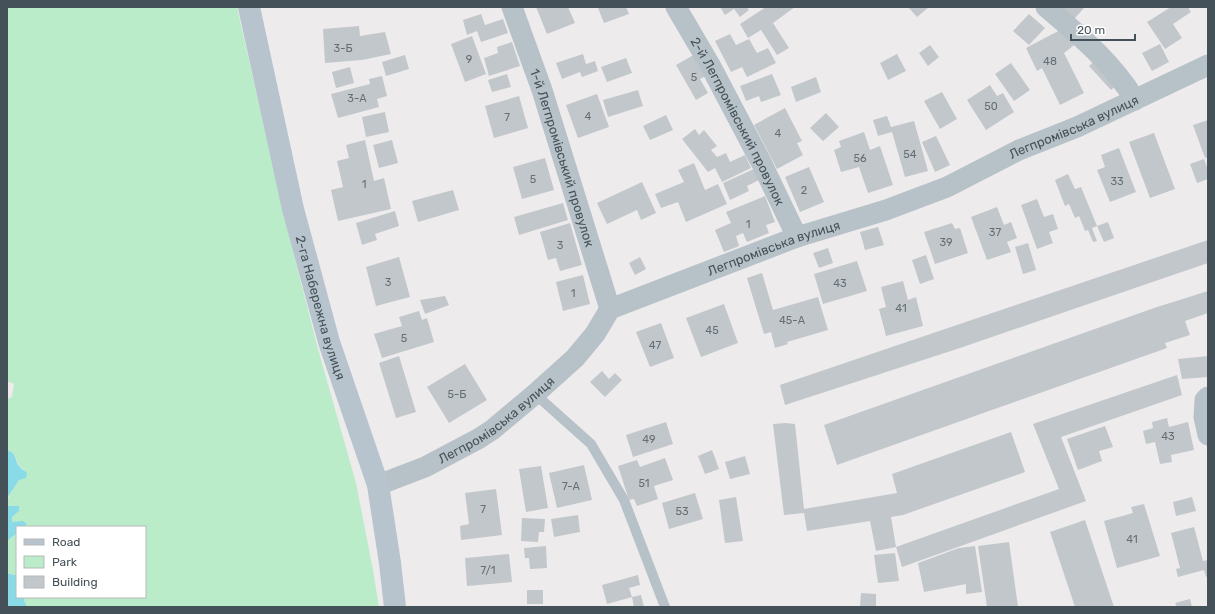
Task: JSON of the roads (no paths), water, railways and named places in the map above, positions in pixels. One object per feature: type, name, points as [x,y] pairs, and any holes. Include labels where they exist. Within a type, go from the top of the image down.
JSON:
[{"type":"main road","name":"2-га Набережна вулиця","points":[[249,7],[293,209],[327,334],[378,485],[395,607]]},
{"type":"street","name":"1-й Легпромівський провулок","points":[[512,7],[542,90],[610,309]]},
{"type":"street","name":"2-й Легпромівський провулок","points":[[676,7],[710,65],[758,155],[797,237]]},
{"type":"street","points":[[1046,7],[1081,36],[1125,83],[1135,100]]},
{"type":"street","name":"Легпромівська вулиця","points":[[378,485],[425,467],[492,430],[575,358],[595,334],[610,309],[797,237],[886,210],[947,187],[1019,150],[1077,127],[1208,65]]},
{"type":"street","points":[[1208,397],[1205,400],[1204,417],[1208,436]]},
{"type":"lane","points":[[535,394],[591,444],[624,500],[665,607]]},
{"type":"water","points":[[7,451],[14,454],[17,464],[27,473],[26,478],[19,480],[7,498]]},
{"type":"water","points":[[7,506],[19,506],[19,511],[12,517],[12,522],[23,521],[27,524],[25,526],[16,526],[16,534],[7,541]]},
{"type":"water","points":[[7,573],[16,574],[16,598],[24,598],[27,607],[7,607]]}]
